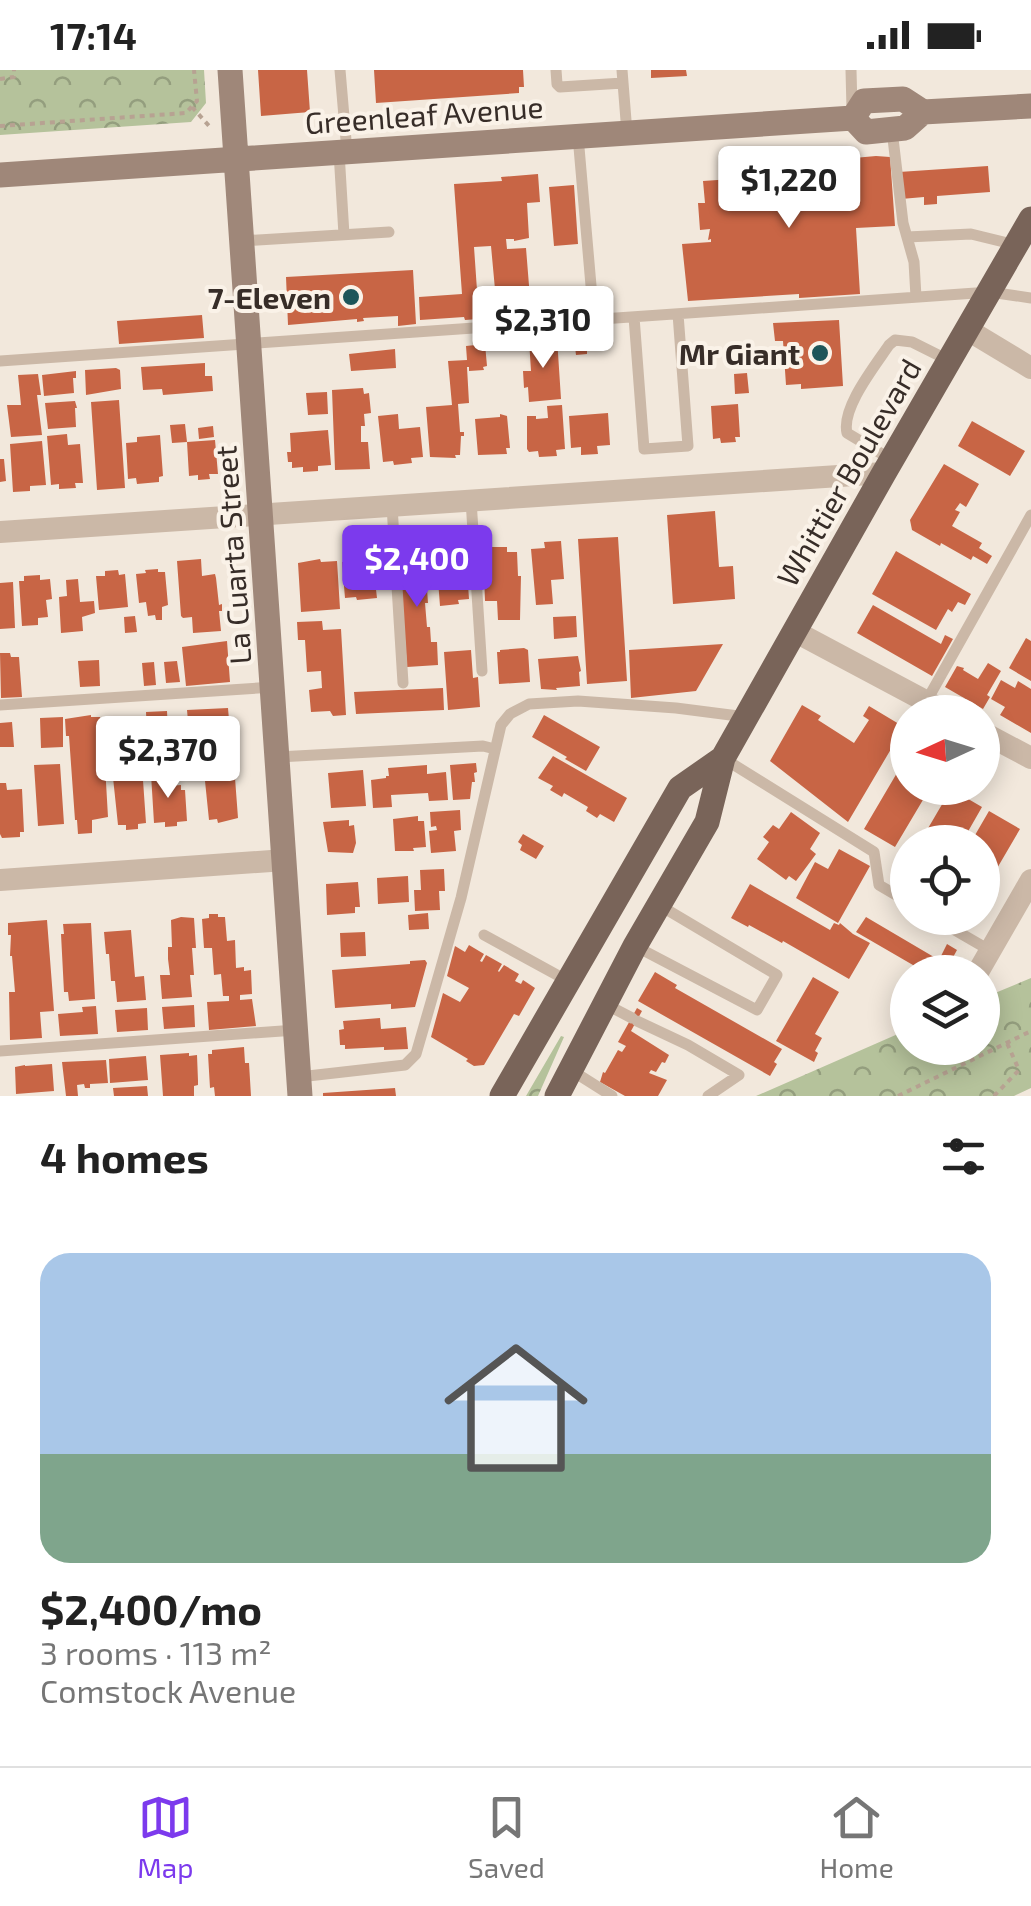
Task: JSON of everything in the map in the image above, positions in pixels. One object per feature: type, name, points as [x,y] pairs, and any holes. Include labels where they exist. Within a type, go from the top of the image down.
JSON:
[{"type":"main road","name":"Whittier Boulevard","points":[[557,1096],[634,946],[707,822],[723,758],[1031,219]]},
{"type":"main road","name":"Whittier Boulevard","points":[[502,1096],[680,788],[723,758]]},
{"type":"street","name":"La Cuarta Street","points":[[230,70],[300,1086]]},
{"type":"street","name":"Greenleaf Avenue","points":[[853,118],[864,102],[903,99],[923,112],[1031,106]]},
{"type":"street","name":"Greenleaf Avenue","points":[[853,118],[866,132],[892,130],[905,128],[923,112]]},
{"type":"street","name":"Greenleaf Avenue","points":[[0,175],[853,118]]},
{"type":"street","points":[[968,330],[1031,368]]},
{"type":"street","points":[[0,532],[392,506],[888,466]]},
{"type":"street","points":[[794,631],[914,695]]},
{"type":"street","points":[[1000,742],[1031,758]]},
{"type":"street","points":[[0,880],[285,860]]},
{"type":"street","points":[[988,955],[1031,880]]},
{"type":"lane","points":[[340,70],[344,235]]},
{"type":"lane","points":[[556,70],[560,87],[623,76],[627,133]]},
{"type":"lane","points":[[850,70],[853,118]]},
{"type":"lane","points":[[892,130],[902,223],[914,262],[916,297]]},
{"type":"lane","points":[[578,136],[594,320]]},
{"type":"lane","points":[[241,241],[389,232]]},
{"type":"lane","points":[[907,237],[971,234],[1016,245]]},
{"type":"lane","points":[[0,361],[990,292],[1031,298]]},
{"type":"lane","points":[[634,317],[644,449],[688,446],[678,314]]},
{"type":"lane","points":[[888,466],[847,433],[845,421],[850,406],[895,340],[912,342],[950,361]]},
{"type":"lane","points":[[471,500],[482,670]]},
{"type":"lane","points":[[392,506],[403,683]]},
{"type":"lane","points":[[942,695],[1031,516]]},
{"type":"lane","points":[[0,706],[274,687]]},
{"type":"lane","points":[[300,1086],[404,1064],[416,1054],[461,898],[501,725],[510,714],[530,704],[578,701],[746,717]]},
{"type":"lane","points":[[278,757],[482,746],[495,749]]},
{"type":"lane","points":[[723,758],[874,852],[879,885],[890,891]]},
{"type":"lane","points":[[634,946],[757,1010],[777,975],[659,904]]},
{"type":"lane","points":[[484,935],[568,981]]},
{"type":"lane","points":[[963,935],[990,951]]},
{"type":"lane","points":[[605,1004],[739,1075],[708,1096]]},
{"type":"lane","points":[[0,1050],[296,1030]]},
{"type":"lane","points":[[570,1070],[612,1096]]},
{"type":"path","points":[[0,78],[14,77],[14,70]]},
{"type":"path","points":[[0,126],[186,113],[197,101],[194,70]]},
{"type":"path","points":[[898,1096],[1031,1031]]},
{"type":"path","points":[[994,1096],[1019,1070],[1007,1043]]},
{"type":"green space","points":[[0,70],[204,70],[206,103],[191,122],[0,135]]},
{"type":"green space","points":[[1031,978],[1031,1088],[1014,1096],[756,1096],[890,1037],[890,1065],[1000,1065],[1000,991]]},
{"type":"green space","points":[[561,1036],[564,1037],[538,1096],[526,1096]]},
{"type":"building","points":[[258,70],[307,70],[310,112],[261,116]]},
{"type":"building","points":[[374,70],[523,70],[524,87],[519,87],[519,93],[376,103]]},
{"type":"building","points":[[651,70],[686,70],[687,76],[651,78]]},
{"type":"building","points":[[890,157],[895,226],[856,228],[860,294],[688,301],[682,244],[711,242],[710,229],[700,230],[698,203],[705,203],[703,181],[776,176],[776,168]]},
{"type":"building","points":[[988,166],[990,192],[937,196],[937,204],[924,205],[924,197],[901,199],[899,172]]},
{"type":"building","points":[[538,174],[540,202],[527,203],[529,238],[506,239],[507,249],[526,248],[530,298],[509,299],[511,317],[500,318],[491,246],[474,247],[479,319],[420,320],[419,297],[462,294],[454,184]]},
{"type":"building","points":[[574,185],[578,244],[554,246],[549,187]]},
{"type":"building","name":"7-Eleven","points":[[413,270],[416,324],[398,326],[398,316],[288,325],[286,277]]},
{"type":"building","points":[[202,315],[204,338],[119,344],[117,321]]},
{"type":"building","name":"Mr Giant","points":[[839,320],[843,386],[801,389],[801,384],[786,385],[783,341],[775,341],[773,323]]},
{"type":"building","points":[[557,338],[561,399],[529,402],[523,371],[531,371],[529,340]]},
{"type":"building","points":[[574,339],[597,339],[598,349],[576,355]]},
{"type":"building","points":[[485,344],[487,366],[484,370],[469,371],[467,367],[469,403],[458,404],[460,432],[464,432],[460,455],[430,457],[426,407],[452,405],[448,361],[467,360],[466,346]]},
{"type":"building","points":[[395,349],[396,368],[351,371],[349,354]]},
{"type":"building","points":[[205,363],[205,376],[212,376],[213,391],[163,395],[162,389],[143,390],[141,367]]},
{"type":"building","points":[[85,370],[120,370],[121,389],[86,395]]},
{"type":"building","points":[[76,371],[74,393],[44,396],[42,375]]},
{"type":"building","points":[[747,373],[749,393],[735,394],[734,374]]},
{"type":"building","points":[[38,374],[42,435],[11,437],[7,405],[21,405],[18,375]]},
{"type":"building","points":[[363,388],[364,394],[369,393],[371,413],[364,414],[361,442],[368,442],[370,469],[335,470],[332,390]]},
{"type":"building","points":[[327,392],[328,414],[308,415],[306,393]]},
{"type":"building","points":[[119,400],[125,488],[97,490],[91,402]]},
{"type":"building","points":[[75,401],[76,427],[48,429],[45,403]]},
{"type":"building","points":[[738,404],[740,437],[735,437],[736,442],[713,439],[711,406]]},
{"type":"building","points":[[562,405],[565,449],[556,450],[557,456],[539,457],[538,451],[529,452],[527,416],[548,418],[547,406]]},
{"type":"building","points":[[608,413],[610,445],[597,446],[598,454],[581,455],[581,447],[571,448],[569,416]]},
{"type":"building","points":[[398,414],[399,429],[420,427],[423,457],[394,465],[393,461],[383,462],[378,416]]},
{"type":"building","points":[[507,416],[507,454],[478,455],[475,419]]},
{"type":"building","points":[[972,421],[1025,451],[1010,476],[958,446]]},
{"type":"building","points":[[185,424],[187,442],[172,443],[170,425]]},
{"type":"building","points":[[213,426],[214,437],[199,439],[198,428]]},
{"type":"building","points":[[328,430],[331,465],[318,466],[318,471],[292,468],[287,452],[291,452],[290,433]]},
{"type":"building","points":[[67,434],[68,445],[80,444],[83,483],[75,483],[76,488],[59,489],[59,484],[51,485],[47,436]]},
{"type":"building","points":[[160,435],[163,476],[159,482],[137,484],[136,478],[128,479],[126,443],[137,442],[137,437]]},
{"type":"building","points":[[215,440],[218,474],[198,480],[198,475],[189,476],[187,442]]},
{"type":"building","points":[[42,441],[46,485],[13,492],[10,444]]},
{"type":"building","points":[[0,459],[4,459],[6,481],[0,482]]},
{"type":"building","points":[[944,464],[979,484],[966,507],[960,503],[955,510],[960,512],[952,526],[982,543],[979,548],[992,556],[987,564],[973,556],[971,560],[941,543],[940,546],[912,530],[910,520]]},
{"type":"building","points":[[715,511],[719,567],[733,566],[735,599],[673,604],[667,515]]},
{"type":"building","points":[[618,537],[627,681],[587,684],[578,539]]},
{"type":"building","points":[[561,541],[564,579],[551,580],[553,604],[536,605],[531,549],[545,548],[544,542]]},
{"type":"building","points":[[483,547],[507,547],[507,552],[517,552],[520,620],[498,620],[497,601],[485,601]]},
{"type":"building","points":[[896,551],[971,594],[965,605],[958,602],[952,612],[948,609],[936,630],[872,594]]},
{"type":"building","points":[[454,553],[454,557],[466,556],[469,599],[440,606],[436,554]]},
{"type":"building","points":[[416,554],[431,559],[433,589],[427,589],[425,603],[431,642],[437,642],[438,665],[407,667],[399,555]]},
{"type":"building","points":[[201,559],[202,576],[215,574],[219,605],[222,604],[221,631],[193,633],[192,617],[181,616],[177,561]]},
{"type":"building","points":[[363,560],[363,565],[373,564],[377,598],[345,598],[342,562]]},
{"type":"building","points":[[337,561],[340,609],[301,612],[298,563]]},
{"type":"building","points":[[158,569],[165,572],[168,605],[162,607],[162,620],[148,616],[146,602],[139,603],[136,574]]},
{"type":"building","points":[[118,570],[119,575],[125,574],[128,607],[99,610],[96,576]]},
{"type":"building","points":[[40,575],[40,580],[50,579],[52,599],[46,600],[48,617],[38,618],[38,625],[22,626],[19,581],[24,581],[24,576]]},
{"type":"building","points":[[78,579],[80,602],[94,601],[95,613],[82,617],[83,631],[61,633],[59,597],[67,596],[66,580]]},
{"type":"building","points":[[13,582],[15,628],[0,629],[0,583]]},
{"type":"building","points":[[873,605],[941,644],[945,635],[953,639],[932,676],[857,633]]},
{"type":"building","points":[[135,616],[137,632],[125,633],[124,617]]},
{"type":"building","points":[[576,616],[577,637],[554,639],[553,617]]},
{"type":"building","points":[[322,621],[323,630],[341,629],[346,715],[311,712],[309,690],[322,688],[321,671],[307,672],[305,640],[298,640],[297,622]]},
{"type":"building","points":[[1026,638],[1031,641],[1031,681],[1009,668]]},
{"type":"building","points":[[227,641],[230,682],[186,686],[182,647]]},
{"type":"building","points":[[723,644],[696,691],[631,698],[629,650]]},
{"type":"building","points":[[471,650],[480,707],[448,710],[444,652]]},
{"type":"building","points":[[528,650],[530,682],[499,684],[497,652]]},
{"type":"building","points":[[0,653],[19,657],[22,697],[1,698]]},
{"type":"building","points":[[578,656],[580,686],[541,689],[538,659]]},
{"type":"building","points":[[99,660],[100,686],[80,687],[78,661]]},
{"type":"building","points":[[177,661],[180,682],[166,683],[164,662]]},
{"type":"building","points":[[154,662],[156,685],[144,686],[142,663]]},
{"type":"building","points":[[988,663],[1001,671],[987,695],[959,695],[945,687],[957,666],[978,679]]},
{"type":"building","points":[[1001,680],[1015,688],[1018,681],[1031,689],[1031,733],[1000,715],[1005,707],[1000,704],[1000,695],[993,695]]},
{"type":"building","points":[[443,688],[444,710],[356,714],[354,692]]},
{"type":"building","points":[[802,705],[854,743],[869,720],[863,716],[869,706],[890,719],[890,751],[848,822],[770,761]]},
{"type":"building","points":[[228,708],[231,744],[200,746],[199,731],[189,732],[187,710]]},
{"type":"building","points":[[167,711],[168,732],[147,734],[146,712]]},
{"type":"building","points":[[544,715],[600,747],[586,771],[532,737]]},
{"type":"building","points":[[139,716],[140,736],[110,739],[105,721]]},
{"type":"building","points":[[63,717],[63,747],[41,748],[40,718]]},
{"type":"building","points":[[100,717],[103,730],[108,817],[92,820],[92,833],[78,834],[65,719]]},
{"type":"building","points":[[12,722],[14,747],[0,747],[0,723]]},
{"type":"building","points":[[205,755],[207,769],[190,771],[188,757]]},
{"type":"building","points":[[553,756],[627,798],[614,822],[600,814],[597,818],[586,811],[588,807],[564,793],[562,797],[550,790],[553,786],[538,778]]},
{"type":"building","points":[[476,763],[470,799],[453,800],[450,765]]},
{"type":"building","points":[[60,764],[64,824],[38,826],[34,765]]},
{"type":"building","points":[[427,765],[427,774],[446,772],[448,800],[429,801],[428,793],[391,795],[392,807],[373,808],[371,780],[389,776],[388,768]]},
{"type":"building","points":[[142,766],[146,823],[138,824],[138,829],[126,830],[126,825],[118,825],[112,768]]},
{"type":"building","points":[[363,770],[366,806],[331,808],[328,773]]},
{"type":"building","points":[[167,773],[168,786],[181,785],[181,790],[185,790],[187,821],[165,827],[165,822],[154,823],[151,774]]},
{"type":"building","points":[[235,778],[238,818],[218,823],[217,819],[209,820],[205,781]]},
{"type":"building","points":[[0,783],[6,783],[7,790],[22,789],[24,832],[20,832],[20,837],[2,838],[0,834]]},
{"type":"building","points":[[890,785],[890,805],[920,805],[908,825],[890,825],[890,844],[864,829]]},
{"type":"building","points":[[942,805],[982,807],[972,825],[930,825]]},
{"type":"building","points":[[460,810],[461,830],[454,831],[456,851],[431,853],[429,831],[437,830],[436,826],[431,827],[430,812]]},
{"type":"building","points":[[989,811],[1020,829],[1000,863],[1000,825],[981,825]]},
{"type":"building","points":[[791,812],[820,833],[810,849],[816,854],[796,881],[789,876],[786,880],[757,859],[769,842],[763,837],[773,825],[779,829]]},
{"type":"building","points":[[418,816],[418,821],[424,821],[426,847],[395,851],[393,819]]},
{"type":"building","points":[[349,820],[349,826],[354,825],[353,853],[328,852],[323,822]]},
{"type":"building","points":[[523,834],[544,846],[536,859],[520,850],[522,845],[518,842]]},
{"type":"building","points":[[839,849],[870,866],[838,923],[796,898],[815,862],[828,869]]},
{"type":"building","points":[[444,869],[445,891],[439,891],[440,910],[415,911],[414,890],[421,890],[420,870]]},
{"type":"building","points":[[408,876],[409,902],[378,904],[377,878]]},
{"type":"building","points":[[358,882],[360,907],[355,907],[355,913],[327,915],[326,884]]},
{"type":"building","points":[[750,884],[830,930],[834,923],[840,923],[870,943],[849,979],[783,941],[731,918]]},
{"type":"building","points":[[428,913],[429,929],[409,930],[408,915]]},
{"type":"building","points":[[209,914],[225,917],[227,941],[235,940],[236,968],[251,970],[252,994],[240,995],[240,1000],[252,999],[256,1026],[209,1030],[207,1002],[229,1001],[229,996],[223,996],[221,974],[214,975],[212,948],[204,948],[202,919],[209,918]]},
{"type":"building","points":[[866,917],[890,931],[890,935],[931,955],[896,955],[856,932]]},
{"type":"building","points":[[194,918],[192,997],[162,999],[160,975],[170,975],[171,920]]},
{"type":"building","points":[[47,920],[54,1011],[40,1012],[42,1038],[10,1040],[9,992],[15,992],[8,923]]},
{"type":"building","points":[[91,923],[95,999],[69,1001],[68,992],[64,992],[63,924]]},
{"type":"building","points":[[131,930],[135,977],[144,976],[146,1000],[117,1002],[104,932]]},
{"type":"building","points":[[365,932],[366,956],[341,957],[340,933]]},
{"type":"building","points":[[947,944],[957,950],[954,955],[942,955]]},
{"type":"building","points":[[469,945],[484,954],[480,961],[486,955],[502,964],[499,972],[504,965],[519,974],[515,981],[521,984],[523,980],[535,988],[519,1016],[514,1014],[484,1065],[474,1066],[431,1037],[443,993],[460,1002],[469,988],[447,976],[455,946],[465,952]]},
{"type":"building","points":[[425,960],[415,1007],[391,1009],[391,1004],[335,1008],[332,970]]},
{"type":"building","points":[[655,972],[677,985],[675,988],[782,1049],[770,1076],[638,1001]]},
{"type":"building","points":[[813,977],[839,992],[815,1034],[822,1038],[814,1062],[776,1041]]},
{"type":"building","points":[[194,1005],[195,1027],[164,1029],[162,1007]]},
{"type":"building","points":[[96,1006],[98,1034],[60,1036],[58,1014],[83,1012],[82,1007]]},
{"type":"building","points":[[147,1008],[148,1030],[117,1032],[115,1010]]},
{"type":"building","points":[[637,1008],[642,1011],[631,1031],[669,1055],[656,1072],[649,1073],[667,1080],[658,1096],[625,1096],[600,1082],[618,1050],[622,1052],[626,1046],[618,1042]]},
{"type":"building","points":[[380,1018],[381,1029],[406,1027],[408,1049],[345,1049],[345,1045],[340,1045],[343,1021]]},
{"type":"building","points":[[244,1047],[251,1096],[215,1096],[214,1087],[210,1088],[208,1054],[212,1050]]},
{"type":"building","points":[[160,1055],[197,1055],[198,1085],[194,1086],[194,1096],[163,1096]]},
{"type":"building","points":[[146,1056],[148,1080],[110,1083],[109,1059]]},
{"type":"building","points":[[106,1060],[108,1083],[90,1084],[90,1088],[77,1085],[78,1096],[66,1096],[62,1062]]},
{"type":"building","points":[[52,1064],[54,1091],[16,1094],[15,1067]]},
{"type":"building","points":[[147,1086],[148,1096],[114,1096],[113,1088]]},
{"type":"building","points":[[395,1088],[396,1096],[323,1096],[323,1093]]},
{"type":"place","name":"7-Eleven","points":[[351,297]]},
{"type":"place","name":"Mr Giant","points":[[820,353]]}]
